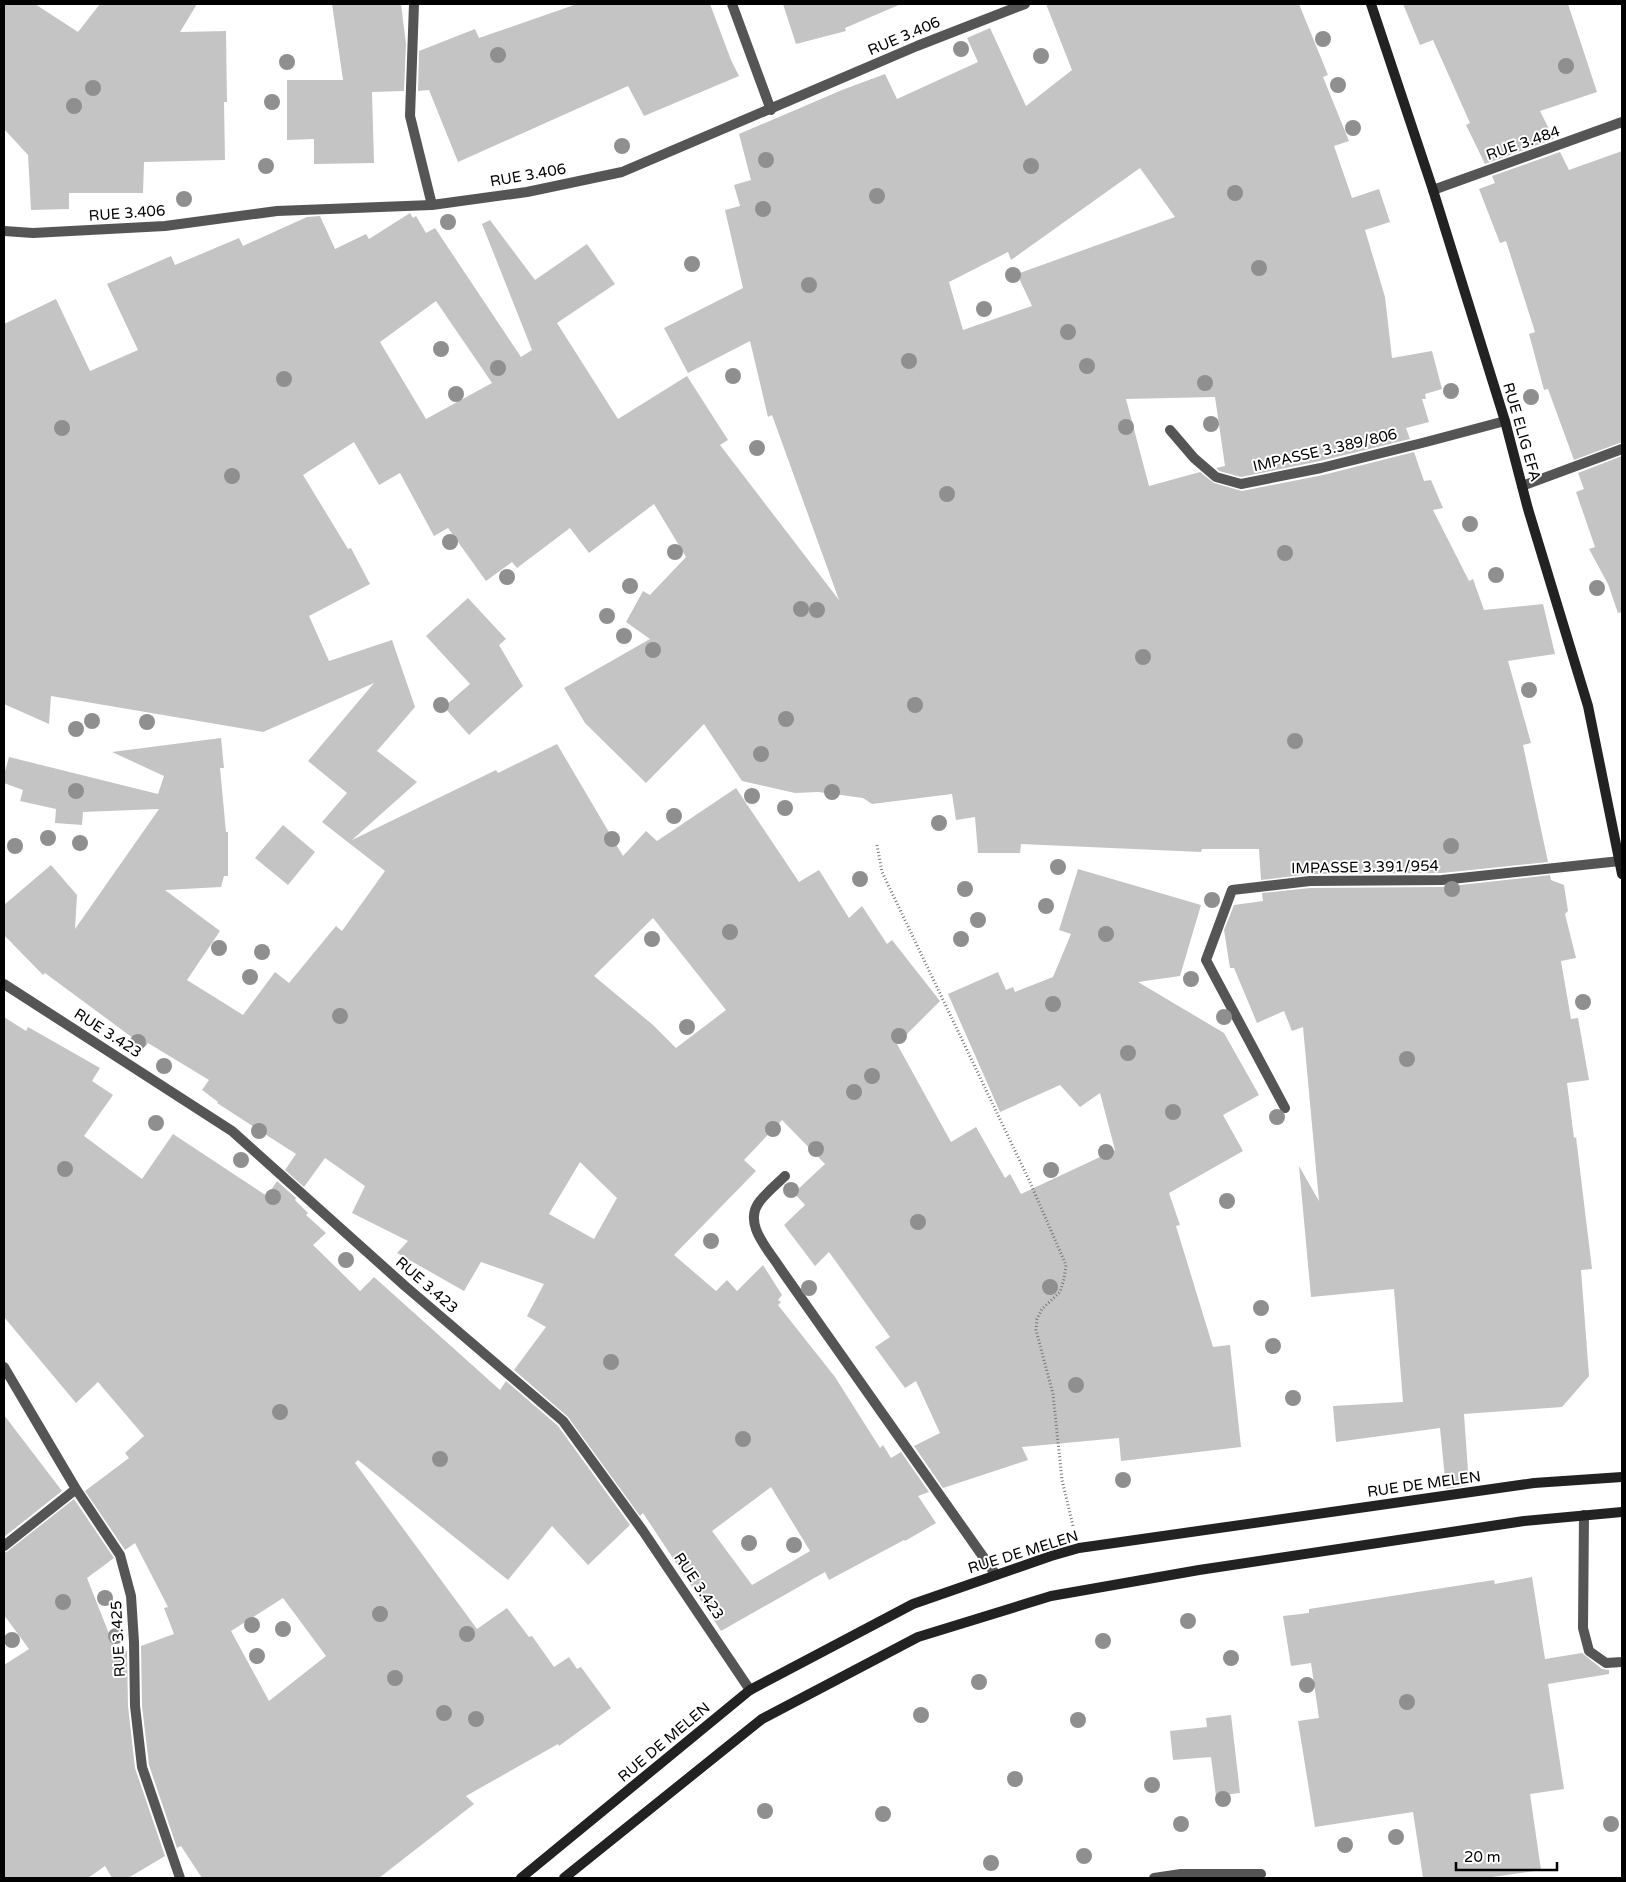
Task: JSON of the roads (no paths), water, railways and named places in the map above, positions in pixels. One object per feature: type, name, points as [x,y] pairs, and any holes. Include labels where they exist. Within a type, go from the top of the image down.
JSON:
[{"type":"main road","name":"RUE ELIG EFA","points":[[1371,4],[1433,190],[1505,421],[1522,486],[1588,706],[1622,874]]},
{"type":"main road","name":"RUE DE MELEN","points":[[521,1878],[750,1690],[913,1604],[1079,1548],[1534,1483],[1622,1477]]},
{"type":"main road","points":[[564,1878],[762,1719],[918,1637],[1051,1596],[1199,1570],[1524,1521],[1622,1512]]},
{"type":"street","points":[[414,4],[410,116],[432,205]]},
{"type":"street","points":[[732,4],[771,110]]},
{"type":"street","name":"RUE 3.406","points":[[4,231],[33,233],[165,226],[277,211],[432,205],[527,192],[622,172],[771,110],[917,46],[1026,4]]},
{"type":"street","name":"RUE 3.484","points":[[1433,190],[1622,122]]},
{"type":"street","name":"IMPASSE 3.389/806","points":[[1170,430],[1194,458],[1216,477],[1241,484],[1321,468],[1505,421]]},
{"type":"street","points":[[1522,486],[1622,449]]},
{"type":"street","name":"IMPASSE 3.391/954","points":[[1285,1108],[1206,960],[1232,890],[1310,881],[1442,880],[1620,861]]},
{"type":"street","name":"RUE 3.423","points":[[4,984],[232,1131],[405,1286],[563,1421],[643,1531],[750,1690]]},
{"type":"street","points":[[785,1176],[758,1202],[752,1217],[754,1228],[780,1268],[996,1575]]},
{"type":"street","name":"RUE 3.425","points":[[4,1367],[76,1489],[120,1555],[131,1596],[135,1706],[142,1766],[180,1878]]},
{"type":"street","points":[[4,1546],[76,1489]]},
{"type":"street","points":[[1584,1514],[1583,1628],[1589,1652],[1606,1663],[1622,1662]]},
{"type":"street","points":[[1154,1878],[1181,1874],[1261,1874]]}]
